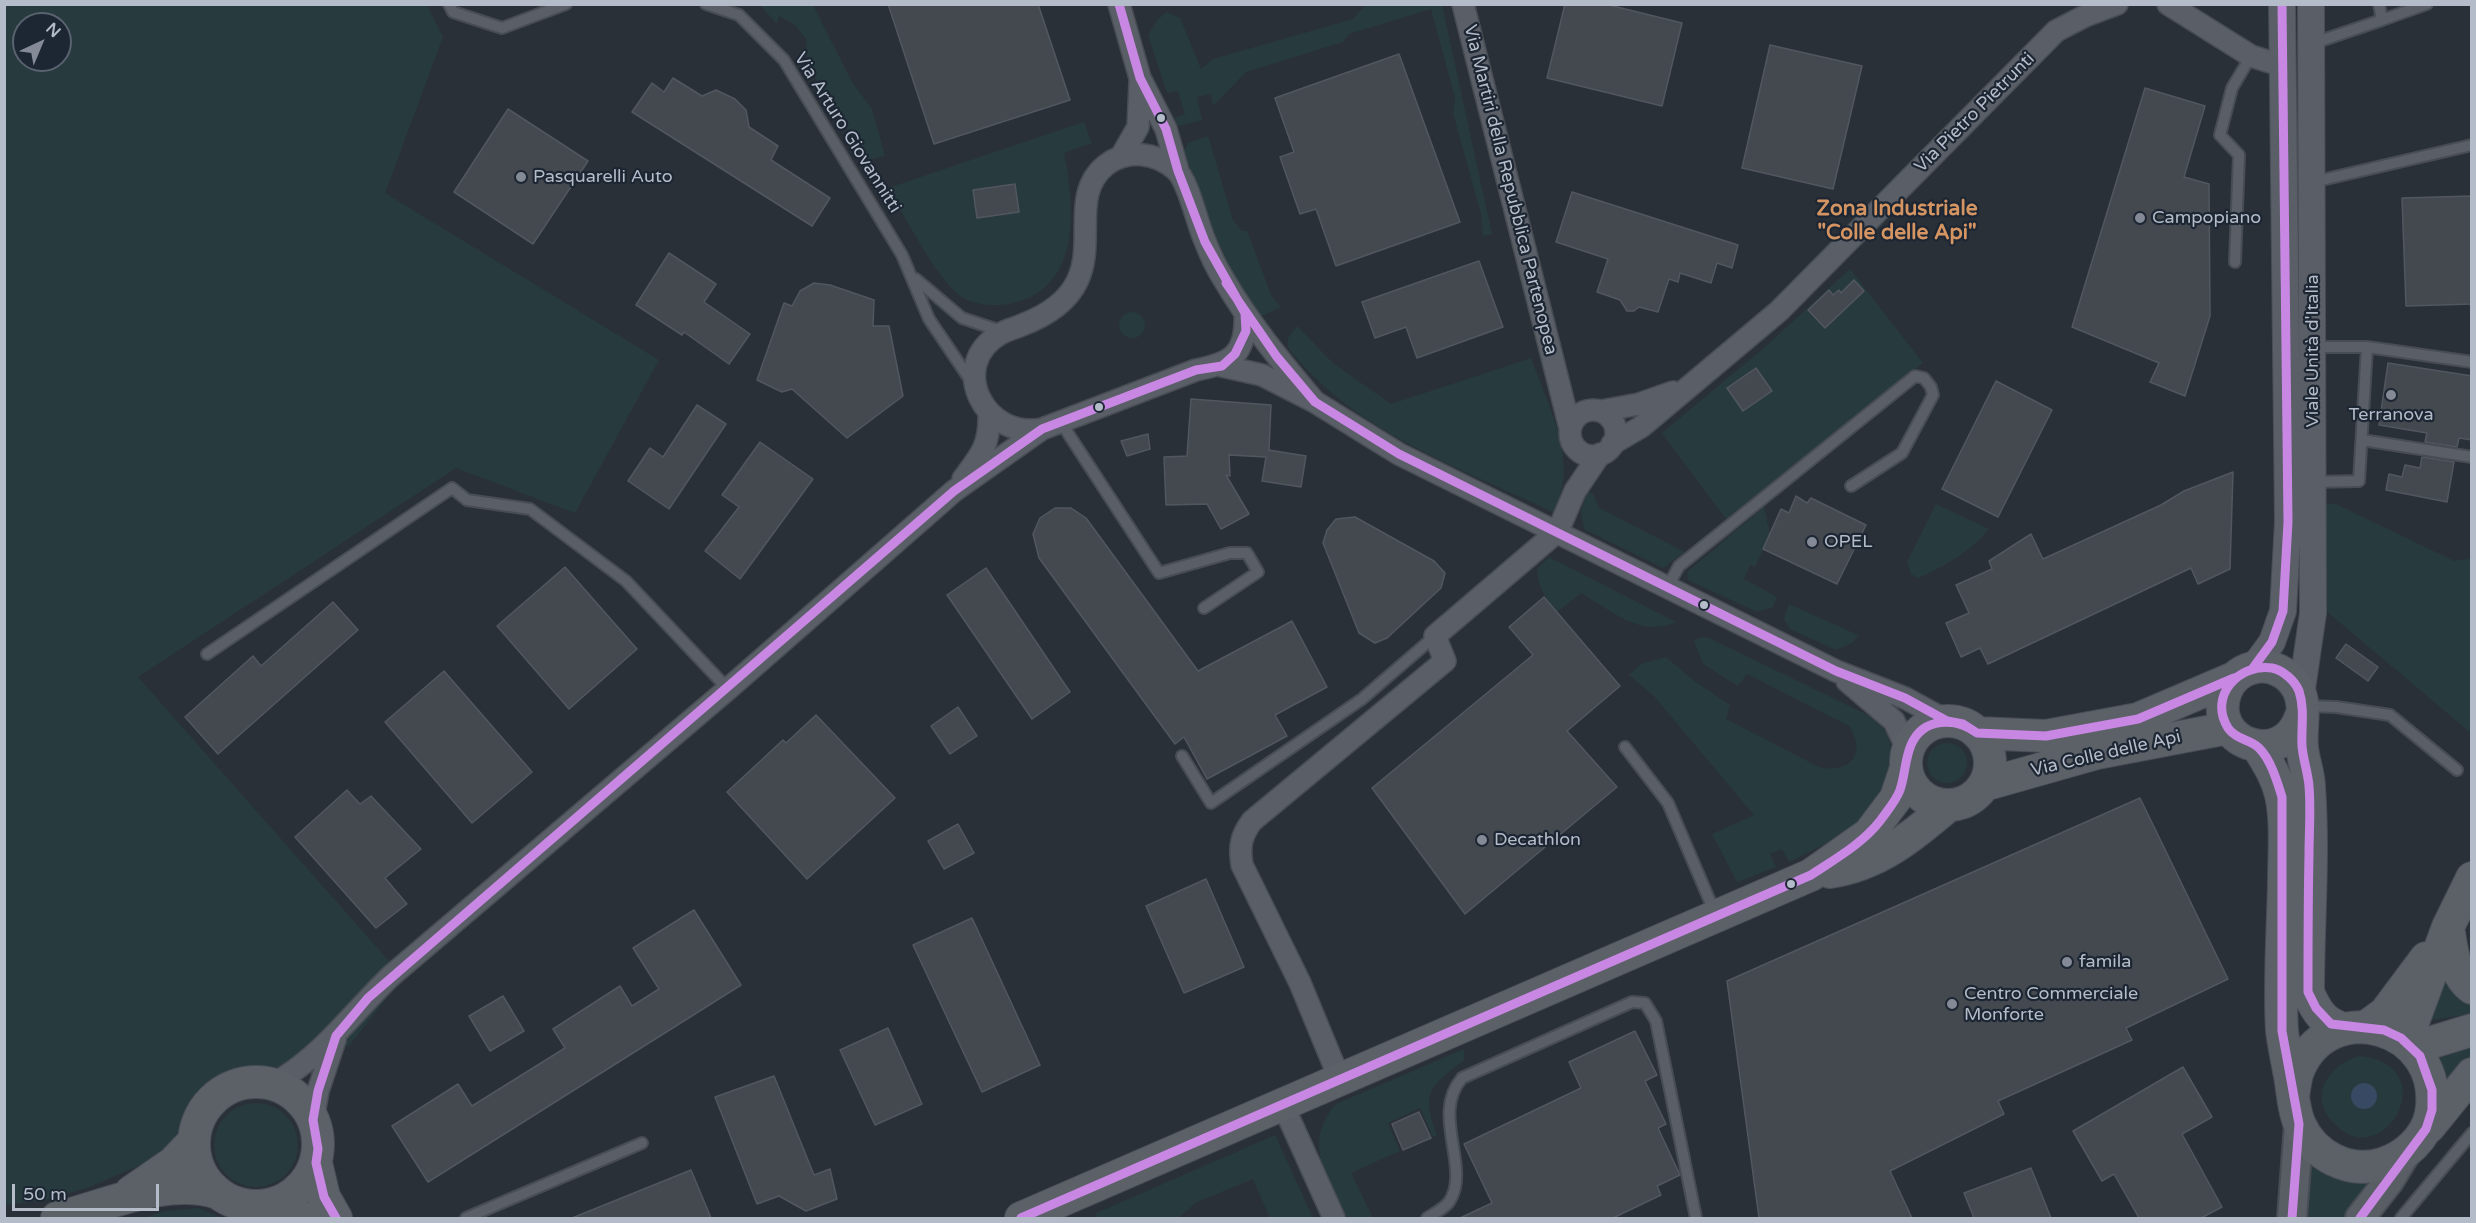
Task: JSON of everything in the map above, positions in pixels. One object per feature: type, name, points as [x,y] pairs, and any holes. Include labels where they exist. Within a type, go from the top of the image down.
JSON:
[{"type":"main road","points":[[2258,747],[2275,775],[2282,797],[2284,853],[2282,1031],[2296,1110],[2318,1150],[2346,1164],[2377,1165],[2413,1145],[2430,1118],[2433,1097],[2430,1076],[2409,1045],[2387,1031],[2332,1026],[2317,1012],[2308,992],[2309,786],[2302,747],[2302,706],[2294,682],[2282,672],[2268,667],[2243,673],[2226,689],[2222,702],[2223,715],[2228,728],[2246,743],[2258,747],[2272,746],[2285,740],[2295,729],[2302,706]]},
{"type":"main road","name":"Via Colle delle Api","points":[[1977,733],[2046,736],[2138,719],[2243,673]]},
{"type":"main road","points":[[1021,1218],[1811,875],[1869,834],[1896,798],[1907,759],[1913,739],[1923,729],[1947,721],[1964,724],[1983,740],[1990,758],[1984,785],[1969,799],[1949,805],[1934,803],[1920,795],[1911,782],[1907,759]]},
{"type":"main road","name":"Via Colle delle Api","points":[[1984,785],[2097,753],[2228,728]]},
{"type":"main road","points":[[1811,875],[1854,868],[1907,842],[1949,805]]},
{"type":"main road","points":[[2409,1045],[2448,927],[2472,878]]},
{"type":"main road","points":[[2292,1218],[2297,1074],[2308,1054],[2324,1039],[2355,1028],[2385,1013],[2448,927]]},
{"type":"main road","points":[[2448,927],[2454,963],[2464,982],[2472,988]]},
{"type":"main road","points":[[2409,1045],[2472,1030]]},
{"type":"main road","points":[[2360,1218],[2413,1145],[2472,1074]]},
{"type":"main road","points":[[254,1082],[273,1084],[297,1098],[313,1120],[318,1149],[315,1163],[305,1182],[290,1197],[269,1205],[251,1207],[233,1203],[218,1193],[204,1179],[196,1161],[193,1142],[197,1123],[206,1107],[219,1094],[236,1085],[254,1082]]},
{"type":"main road","points":[[123,1197],[173,1163],[193,1142]]},
{"type":"main road","points":[[315,1163],[324,1197],[336,1218]]},
{"type":"main road","points":[[57,1218],[123,1197],[179,1188],[218,1193]]},
{"type":"main road","points":[[269,1205],[303,1218]]},
{"type":"street","points":[[1119,4],[1140,78],[1166,129],[1178,171],[1205,242],[1245,314],[1315,402]]},
{"type":"street","name":"Via Martiri della Repubblica Partenopea","points":[[1463,4],[1558,375],[1563,408],[1571,436]]},
{"type":"street","name":"Via Pietro Pietrunti","points":[[1558,531],[1575,491],[1606,449],[1641,427],[1688,386],[1726,359],[1779,311],[2056,31],[2116,4]]},
{"type":"street","points":[[2168,4],[2251,56],[2283,66]]},
{"type":"street","name":"Viale Unità d'Italia","points":[[2243,673],[2272,642],[2283,611],[2288,522],[2282,4]]},
{"type":"street","name":"Viale Unità d'Italia","points":[[2302,706],[2313,613],[2311,4]]},
{"type":"street","points":[[1122,155],[1138,127],[1140,78]]},
{"type":"street","points":[[954,491],[985,448],[990,434],[989,414],[974,386],[980,354],[1004,332],[1045,315],[1071,291],[1082,269],[1086,254],[1085,214],[1089,192],[1104,167],[1122,155],[1134,153],[1162,160],[1178,171]]},
{"type":"street","points":[[1222,366],[1240,346],[1246,332],[1245,314]]},
{"type":"street","points":[[989,414],[1011,427],[1031,431],[1196,370],[1222,366],[1262,375],[1315,402],[1399,454],[1836,670],[1905,698],[1947,721]]},
{"type":"street","name":"Via Martiri della Repubblica Partenopea","points":[[1558,375],[1597,410]]},
{"type":"street","name":"Via Pietro Pietrunti","points":[[1597,410],[1639,404],[1688,386]]},
{"type":"street","points":[[1597,410],[1612,422],[1615,429],[1606,449],[1584,454],[1571,436],[1578,415],[1597,410]]},
{"type":"street","points":[[273,1084],[295,1072],[336,1036],[368,998],[392,975],[728,689],[954,491],[1051,425]]},
{"type":"street","name":"Via Pietro Pietrunti","points":[[1571,436],[1575,491]]},
{"type":"street","points":[[1340,1080],[1300,983],[1242,865],[1240,848],[1242,834],[1252,821],[1445,661],[1435,636],[1558,531]]},
{"type":"street","points":[[1836,670],[1894,721],[1907,759]]},
{"type":"street","points":[[313,1120],[318,1091],[336,1036]]},
{"type":"street","points":[[1283,1105],[1334,1218]]},
{"type":"lane","points":[[449,4],[453,12],[502,28],[566,4]]},
{"type":"lane","name":"Via Arturo Giovannitti","points":[[706,4],[739,15],[784,60],[913,277],[929,319],[974,386]]},
{"type":"lane","points":[[2379,4],[2382,20]]},
{"type":"lane","points":[[2311,44],[2427,4]]},
{"type":"lane","points":[[2235,262],[2239,155],[2220,135],[2232,88],[2251,56]]},
{"type":"lane","points":[[2312,182],[2472,145]]},
{"type":"lane","name":"Via Arturo Giovannitti","points":[[913,277],[962,318],[1004,332]]},
{"type":"lane","points":[[2313,347],[2367,347],[2472,362]]},
{"type":"lane","points":[[2313,482],[2359,481],[2367,347]]},
{"type":"lane","points":[[1668,586],[1679,566],[1915,376],[1924,378],[1931,387],[1933,395],[1902,453],[1851,486]]},
{"type":"lane","points":[[1051,425],[1159,573],[1230,553],[1247,554],[1258,572],[1204,608]]},
{"type":"lane","points":[[2362,440],[2472,457]]},
{"type":"lane","points":[[207,654],[452,488],[466,500],[530,509],[626,581],[728,689]]},
{"type":"lane","points":[[1182,756],[1211,803],[1362,699],[1435,636]]},
{"type":"lane","points":[[2302,706],[2336,707],[2390,715],[2457,770]]},
{"type":"lane","points":[[1625,747],[1668,803],[1717,916]]},
{"type":"lane","points":[[1427,1218],[1449,1202],[1455,1180],[1448,1103],[1453,1089],[1462,1078],[1632,1002],[1645,1003],[1656,1021],[1696,1218]]},
{"type":"lane","points":[[2401,1218],[2472,1133]]},
{"type":"lane","points":[[466,1218],[642,1143]]},
{"type":"green space","points":[[1366,4],[1442,5],[1492,234],[1483,236],[1481,214],[1453,113],[1455,98],[1431,9],[1349,34],[1343,42],[1246,72],[1213,106],[1211,94],[1197,97],[1202,120],[1178,126],[1175,118],[1185,114],[1178,91],[1167,93],[1148,35],[1158,19],[1167,12],[1180,18],[1201,69],[1213,59],[1353,19]]},
{"type":"green space","points":[[4,5],[427,5],[443,37],[385,193],[659,360],[575,513],[456,468],[138,677],[403,977],[349,1046],[307,1049],[283,1065],[263,1071],[233,1072],[214,1081],[189,1106],[180,1136],[157,1158],[87,1188],[41,1201],[5,1205]]},
{"type":"green space","points":[[760,5],[813,5],[852,82],[872,109],[885,156],[866,160],[808,66],[806,39],[795,25],[779,16],[777,24]]},
{"type":"green space","points":[[1084,122],[1092,143],[1064,153],[1071,199],[1071,223],[1068,245],[1061,266],[1049,283],[1032,296],[1002,305],[975,303],[959,295],[939,273],[888,188]]},
{"type":"green space","points":[[1208,136],[1233,220],[1242,231],[1247,231],[1272,297],[1281,307],[1260,317],[1230,274],[1183,151],[1188,143]]},
{"type":"green space","points":[[1850,269],[1923,363],[1726,519],[1662,433],[1766,346]]},
{"type":"green space","points":[[1132,312],[1141,316],[1145,325],[1141,334],[1132,338],[1123,334],[1119,325],[1123,316]]},
{"type":"green space","points":[[1297,326],[1333,363],[1391,404],[1531,358],[1553,415],[1563,455],[1564,474],[1561,494],[1553,512],[1410,445],[1376,425],[1344,402],[1314,377],[1288,348],[1288,338]]},
{"type":"green space","points":[[1587,491],[1593,494],[1599,508],[1685,552],[1663,568],[1584,529],[1581,511]]},
{"type":"green space","points":[[1936,504],[1989,529],[1957,558],[1919,578],[1911,574],[1907,562]]},
{"type":"green space","points":[[2322,504],[2336,504],[2454,561],[2471,558],[2471,733],[2325,610]]},
{"type":"green space","points":[[1764,507],[1770,534],[1755,567],[1750,565],[1744,579],[1777,597],[1773,607],[1757,612],[1688,580],[1687,572]]},
{"type":"green space","points":[[1549,557],[1676,622],[1663,626],[1638,625],[1581,593],[1557,612],[1543,593],[1538,576],[1537,569]]},
{"type":"green space","points":[[1789,604],[1858,635],[1852,643],[1836,650],[1790,629],[1784,619]]},
{"type":"green space","points":[[1701,637],[1709,638],[1872,717],[1888,734],[1895,770],[1875,812],[1846,834],[1789,862],[1782,849],[1770,854],[1776,867],[1737,882],[1712,834],[1754,815],[1653,695],[1629,675],[1641,664],[1666,657],[1693,680],[1730,705],[1726,719],[1821,768],[1841,767],[1848,764],[1856,753],[1856,745],[1849,726],[1747,674],[1738,686],[1703,664],[1694,641]]},
{"type":"green space","points":[[1947,743],[1961,749],[1967,763],[1961,777],[1947,783],[1933,777],[1927,763],[1933,749]]},
{"type":"green space","points":[[2446,971],[2471,1001],[2471,1014],[2426,1021]]},
{"type":"green space","points":[[2471,1040],[2471,1063],[2443,1094],[2431,1057]]},
{"type":"green space","points":[[1464,1049],[1464,1060],[1442,1078],[1431,1092],[1430,1109],[1437,1136],[1433,1137],[1420,1108],[1388,1123],[1400,1151],[1351,1173],[1373,1218],[1347,1218],[1326,1175],[1319,1147],[1320,1133],[1336,1104]]},
{"type":"green space","points":[[2360,1056],[2386,1064],[2400,1079],[2403,1096],[2397,1114],[2386,1129],[2369,1137],[2351,1135],[2332,1121],[2325,1111],[2322,1100],[2326,1081],[2332,1073],[2340,1065]]},
{"type":"green space","points":[[256,1103],[272,1106],[286,1115],[295,1129],[298,1145],[295,1161],[286,1175],[272,1184],[256,1187],[240,1184],[226,1175],[217,1161],[214,1145],[217,1129],[226,1115],[240,1106]]},
{"type":"green space","points":[[1275,1135],[1313,1218],[1270,1218],[1253,1179],[1197,1202],[1178,1218],[1099,1218],[1094,1214]]},
{"type":"green space","points":[[2309,1151],[2381,1173],[2345,1218],[2303,1218]]},
{"type":"green space","points":[[198,1208],[223,1218],[142,1218],[165,1211]]},
{"type":"water","points":[[2364,1083],[2373,1087],[2377,1096],[2373,1105],[2364,1109],[2355,1105],[2351,1096],[2355,1087]]},
{"type":"building","points":[[888,4],[1038,4],[1070,100],[934,144]]},
{"type":"building","points":[[1565,4],[1605,4],[1682,23],[1662,106],[1547,78]]},
{"type":"building","points":[[1770,45],[1862,66],[1833,189],[1742,168]]},
{"type":"building","points":[[1399,54],[1460,222],[1336,266],[1316,209],[1300,214],[1280,157],[1294,152],[1275,98]]},
{"type":"building","points":[[673,78],[702,96],[716,90],[735,99],[746,110],[749,127],[778,146],[771,160],[830,198],[812,226],[632,112],[652,83],[664,92]]},
{"type":"building","points":[[2145,88],[2205,106],[2184,177],[2209,184],[2210,316],[2185,396],[2150,382],[2159,363],[2072,327]]},
{"type":"building","name":"Pasquarelli Auto","points":[[508,109],[588,161],[533,244],[454,192]]},
{"type":"building","points":[[1015,184],[1019,212],[977,218],[973,190]]},
{"type":"building","points":[[1572,192],[1738,245],[1732,268],[1717,263],[1711,283],[1680,273],[1678,282],[1669,279],[1658,312],[1639,307],[1634,311],[1627,311],[1620,300],[1597,292],[1608,259],[1556,242]]},
{"type":"building","points":[[2472,196],[2472,304],[2406,306],[2402,198]]},
{"type":"building","points":[[669,253],[716,284],[704,302],[750,334],[729,364],[684,332],[682,335],[636,305]]},
{"type":"building","points":[[1479,261],[1503,327],[1417,358],[1406,327],[1375,338],[1362,302]]},
{"type":"building","points":[[1854,280],[1864,291],[1825,328],[1808,310],[1829,290],[1833,295],[1839,290],[1841,293]]},
{"type":"building","points":[[814,283],[830,285],[874,300],[873,326],[889,326],[903,396],[847,438],[792,389],[782,392],[757,380],[784,303],[792,306],[800,291]]},
{"type":"building","points":[[2388,363],[2472,376],[2472,440],[2459,438],[2457,447],[2425,442],[2427,433],[2379,425]]},
{"type":"building","points":[[1756,368],[1772,391],[1743,411],[1727,388]]},
{"type":"building","points":[[1996,381],[2052,410],[1998,517],[1942,489]]},
{"type":"building","points":[[1191,399],[1271,405],[1269,450],[1306,456],[1301,487],[1262,481],[1266,457],[1229,455],[1230,476],[1226,475],[1249,514],[1221,529],[1207,504],[1166,505],[1164,457],[1187,456]]},
{"type":"building","points":[[697,405],[726,424],[669,509],[628,481],[650,448],[663,457]]},
{"type":"building","points":[[1148,434],[1150,449],[1127,456],[1121,441]]},
{"type":"building","points":[[760,442],[813,479],[740,579],[705,551],[739,507],[722,495]]},
{"type":"building","points":[[2422,457],[2454,462],[2447,502],[2386,490],[2389,474],[2402,477],[2405,465],[2420,468]]},
{"type":"building","points":[[2233,472],[2230,569],[2198,584],[2191,568],[1988,664],[1980,648],[1961,657],[1946,623],[1969,613],[1956,585],[1992,569],[1989,561],[2031,534],[2043,559],[2161,505],[2184,491]]},
{"type":"building","name":"OPEL","points":[[1796,496],[1807,503],[1811,498],[1866,525],[1837,584],[1763,549],[1781,509],[1789,513]]},
{"type":"building","points":[[1055,508],[1071,508],[1086,518],[1198,671],[1292,621],[1327,687],[1275,715],[1287,736],[1207,779],[1184,737],[1175,744],[1039,558],[1033,534],[1040,518]]},
{"type":"building","points":[[1355,517],[1434,561],[1445,573],[1441,588],[1387,638],[1375,643],[1359,633],[1323,543],[1327,530],[1336,519]]},
{"type":"building","points":[[565,567],[637,649],[569,709],[497,626]]},
{"type":"building","points":[[986,568],[1070,692],[1032,719],[947,595]]},
{"type":"building","name":"Decathlon","points":[[1544,597],[1620,686],[1567,731],[1617,787],[1465,914],[1372,788],[1533,655],[1509,627]]},
{"type":"building","points":[[333,602],[358,630],[218,754],[185,717],[253,656],[261,666]]},
{"type":"building","points":[[2346,644],[2378,667],[2368,681],[2336,658]]},
{"type":"building","points":[[444,671],[532,772],[472,823],[385,722]]},
{"type":"building","points":[[958,707],[977,736],[950,754],[931,726]]},
{"type":"building","points":[[816,715],[895,798],[807,879],[727,792],[783,740],[786,743]]},
{"type":"building","points":[[347,790],[360,804],[371,796],[421,849],[385,878],[407,904],[376,928],[295,837]]},
{"type":"building","name":"Centro Commerciale Monforte","points":[[2140,798],[2228,979],[2126,1028],[2132,1040],[1998,1101],[2004,1114],[1890,1171],[1912,1218],[1759,1218],[1727,981]]},
{"type":"building","points":[[958,824],[974,853],[944,869],[928,841]]},
{"type":"building","points":[[1206,879],[1244,967],[1184,993],[1146,906]]},
{"type":"building","points":[[694,910],[741,985],[428,1182],[392,1126],[458,1084],[472,1106],[565,1048],[553,1029],[620,986],[632,1006],[659,989],[633,948]]},
{"type":"building","points":[[972,918],[1040,1065],[982,1092],[913,945]]},
{"type":"building","points":[[503,996],[524,1031],[490,1051],[469,1016]]},
{"type":"building","points":[[888,1028],[922,1104],[875,1125],[840,1050]]},
{"type":"building","points":[[1635,1031],[1657,1075],[1645,1081],[1666,1124],[1658,1128],[1680,1175],[1657,1186],[1661,1195],[1613,1218],[1460,1218],[1492,1203],[1464,1144],[1581,1088],[1569,1062]]},
{"type":"building","points":[[2183,1067],[2212,1117],[2182,1134],[2222,1207],[2201,1218],[2139,1218],[2114,1174],[2102,1181],[2073,1131]]},
{"type":"building","points":[[774,1076],[814,1175],[830,1169],[837,1199],[806,1211],[779,1196],[757,1204],[715,1097]]},
{"type":"building","points":[[1419,1112],[1431,1138],[1403,1150],[1392,1124]]},
{"type":"building","points":[[2031,1168],[2051,1218],[1974,1218],[1964,1193]]},
{"type":"building","points":[[691,1170],[711,1218],[572,1218]]},
{"type":"transit line","points":[[336,1218],[324,1197],[316,1163],[318,1149],[313,1120],[318,1091],[336,1036],[368,998],[954,491],[1042,429],[1196,370],[1222,366],[1235,354],[1246,331],[1245,313],[1205,242],[1178,171],[1166,129],[1140,78],[1119,4]]},
{"type":"transit line","points":[[2253,668],[2272,642],[2283,611],[2288,522],[2282,4]]},
{"type":"transit line","points":[[1226,283],[1277,357],[1315,402],[1399,454],[1836,671],[1905,698],[1947,721],[1963,724],[1977,733]]},
{"type":"transit line","points":[[2292,1218],[2299,1124],[2282,1031],[2282,797],[2267,758],[2255,745],[2231,732],[2223,716],[2222,704],[2224,694],[2238,676],[2260,668],[2276,669],[2288,676],[2299,691],[2302,705],[2302,746],[2310,803],[2308,992],[2316,1008],[2331,1024],[2384,1030],[2401,1038],[2420,1056],[2432,1090],[2432,1110],[2426,1129],[2360,1218]]},
{"type":"transit line","points":[[1977,733],[2046,736],[2138,719],[2234,678]]},
{"type":"transit line","points":[[1021,1218],[1811,875],[1857,844],[1880,821],[1898,794],[1911,745],[1923,729],[1941,722],[1950,722],[1960,724],[1977,733]]},
{"type":"place","name":"Pasquarelli Auto","points":[[521,177]]},
{"type":"place","name":"Campopiano","points":[[2140,218]]},
{"type":"place","name":"Terranova","points":[[2391,395]]},
{"type":"place","name":"OPEL","points":[[1812,542]]},
{"type":"place","name":"Decathlon","points":[[1482,840]]},
{"type":"place","name":"famila","points":[[2067,962]]},
{"type":"place","name":"Centro Commerciale Monforte","points":[[1952,1004]]},
{"type":"district","name":"Zona Industriale \"Colle delle Api\"","points":[[1897,221]]}]
